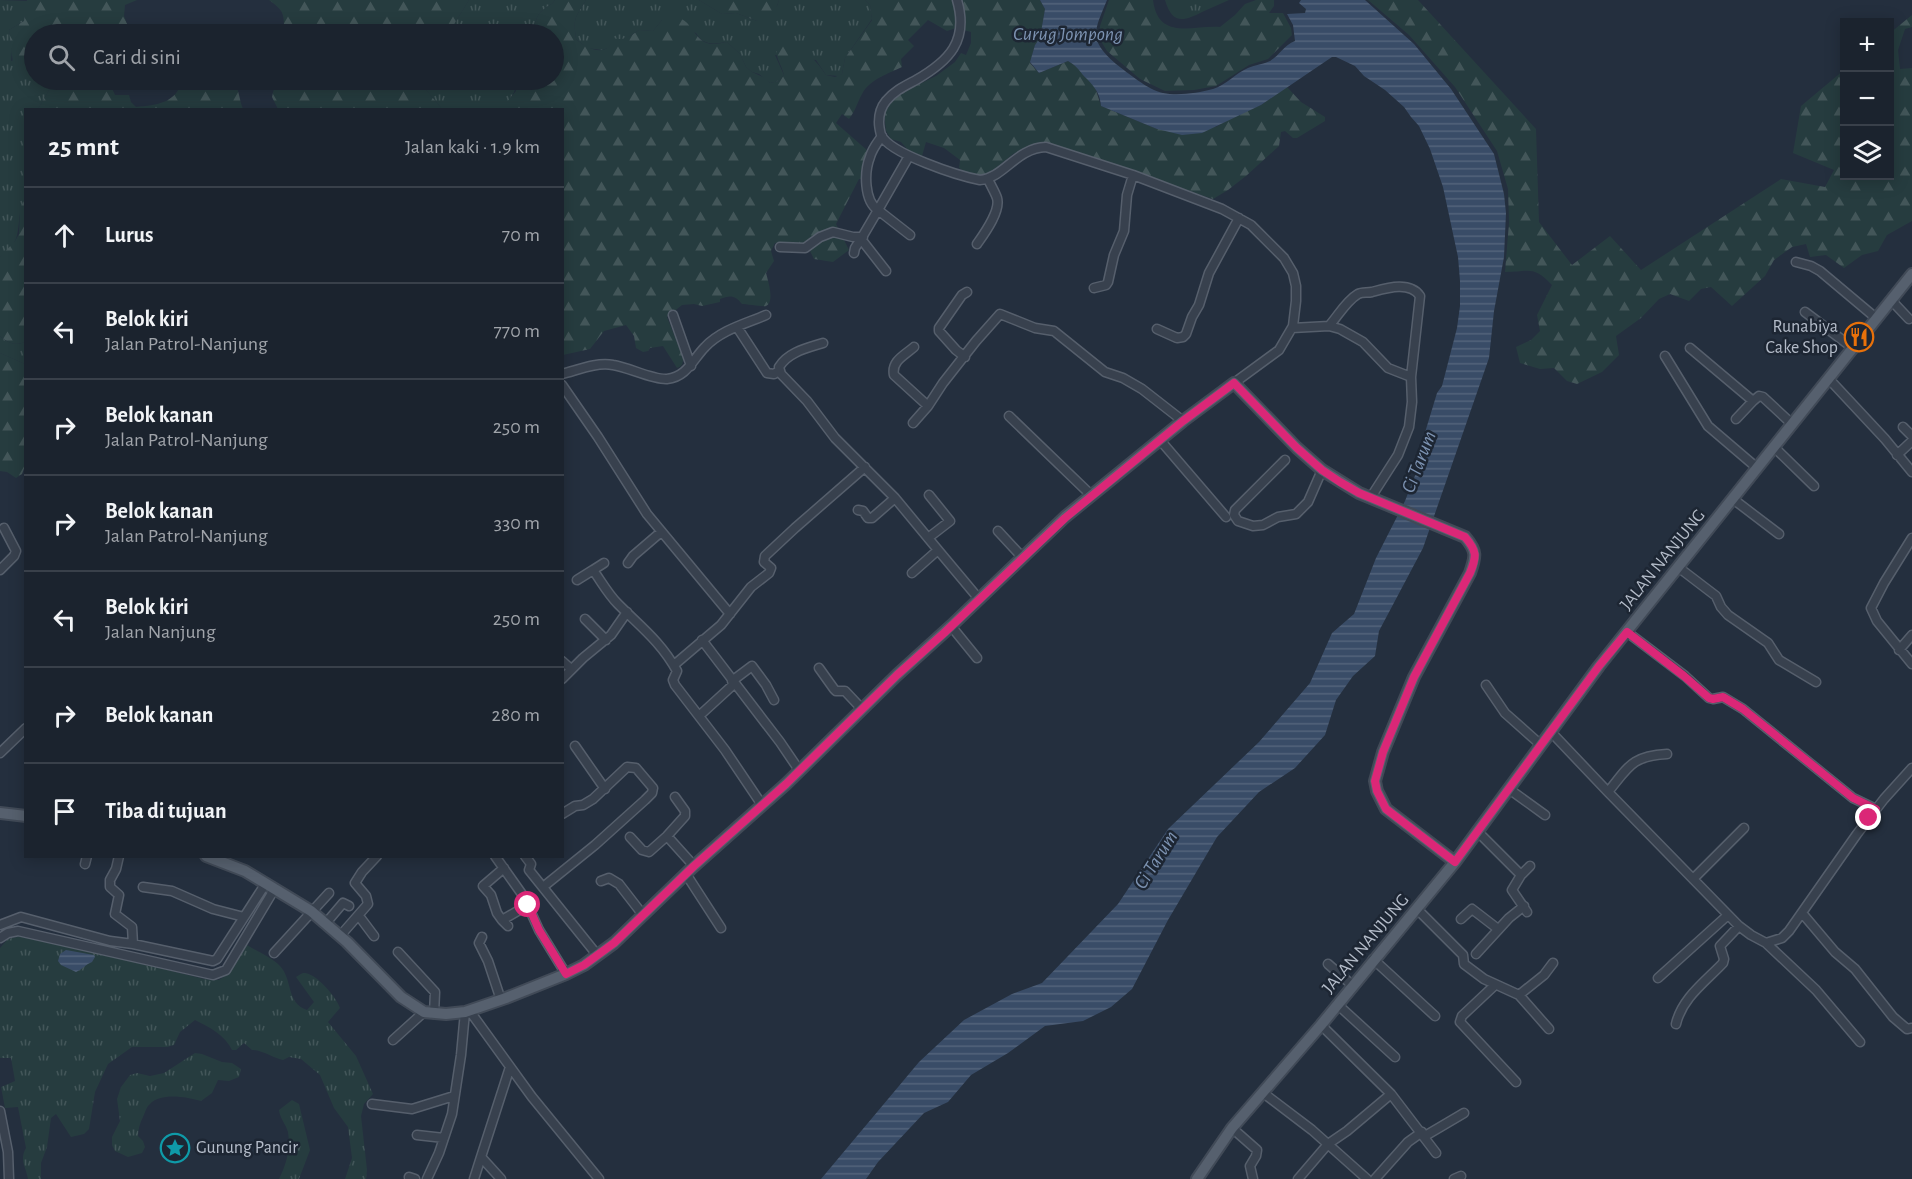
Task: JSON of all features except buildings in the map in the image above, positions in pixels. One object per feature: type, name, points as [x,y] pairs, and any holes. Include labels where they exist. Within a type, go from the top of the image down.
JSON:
[{"type":"main road","name":"JALAN NANJUNG","points":[[1197,1179],[1232,1128],[1321,1025],[1373,959],[1418,909],[1478,832],[1599,666],[1912,274]]},
{"type":"main road","points":[[211,858],[245,871],[311,911],[326,922],[401,997],[429,1013],[467,1011],[566,974],[598,956],[614,943],[1091,495],[1234,383],[1297,448],[1322,470],[1359,493],[1451,529],[1465,537],[1473,546],[1475,560],[1470,573],[1414,677],[1383,752],[1375,781],[1379,797],[1386,809],[1455,862]]},
{"type":"main road","points":[[0,813],[24,816]]},
{"type":"street","points":[[957,0],[961,21],[959,40],[941,64],[887,99],[879,115],[882,136],[888,143],[909,156],[980,180],[988,179],[1028,151],[1037,147],[1046,147],[1133,175],[1222,209],[1251,225],[1290,265],[1296,302],[1292,328],[1279,350],[1234,383]]},
{"type":"street","points":[[882,136],[869,159],[867,175],[869,200],[871,205],[910,235]]},
{"type":"street","points":[[854,253],[909,156]]},
{"type":"street","points":[[1094,288],[1106,285],[1108,282],[1114,255],[1124,231],[1127,195],[1133,175]]},
{"type":"street","points":[[976,244],[988,229],[998,204],[988,179]]},
{"type":"street","points":[[1157,329],[1177,338],[1186,334],[1199,305],[1209,273],[1239,218]]},
{"type":"street","points":[[780,247],[805,248],[820,237],[833,232],[862,238],[886,271]]},
{"type":"street","points":[[1796,262],[1820,271],[1876,318]]},
{"type":"street","points":[[1329,326],[1350,301],[1361,293],[1407,287],[1420,296],[1411,377],[1413,402],[1409,427],[1398,455],[1373,498]]},
{"type":"street","points":[[965,357],[950,344],[939,328],[962,295],[967,292]]},
{"type":"street","points":[[1891,300],[1909,319]]},
{"type":"street","points":[[1805,312],[1853,348]]},
{"type":"street","points":[[913,423],[988,326],[998,315],[1002,314],[1035,327],[1054,331],[1105,372],[1123,378],[1142,389],[1183,421]]},
{"type":"street","points":[[673,315],[691,366]]},
{"type":"street","points":[[564,373],[600,364],[612,364],[666,379],[678,375],[691,366],[697,356],[720,334],[766,315]]},
{"type":"street","points":[[1292,328],[1329,326],[1352,334],[1388,368],[1411,377]]},
{"type":"street","points":[[737,327],[767,373],[774,374],[779,371],[781,363],[797,351],[823,343]]},
{"type":"street","points":[[914,347],[894,364],[894,375],[928,406]]},
{"type":"street","points":[[1690,348],[1753,401]]},
{"type":"street","points":[[1665,356],[1708,426],[1756,467]]},
{"type":"street","points":[[779,371],[807,401],[835,438],[895,498],[979,599]]},
{"type":"street","points":[[1829,379],[1912,472]]},
{"type":"street","points":[[564,388],[647,514],[730,614]]},
{"type":"street","points":[[1736,419],[1757,397],[1763,397],[1792,424]]},
{"type":"street","points":[[1009,416],[1091,495]]},
{"type":"street","points":[[1903,427],[1912,436]]},
{"type":"street","points":[[1160,440],[1226,517]]},
{"type":"street","points":[[1898,455],[1912,441]]},
{"type":"street","points":[[1774,447],[1814,486]]},
{"type":"street","points":[[1284,460],[1235,510],[1234,515],[1239,521],[1258,526],[1278,517],[1296,514],[1308,502],[1322,470]]},
{"type":"street","points":[[674,665],[721,625],[751,586],[771,570],[764,562],[765,556],[864,468]]},
{"type":"street","points":[[928,538],[950,521],[929,495]]},
{"type":"street","points":[[858,510],[863,511],[868,518],[872,518],[895,498]]},
{"type":"street","points":[[1733,499],[1779,534]]},
{"type":"street","points":[[0,570],[16,551],[4,528]]},
{"type":"street","points":[[998,531],[1023,558]]},
{"type":"street","points":[[628,563],[661,532]]},
{"type":"street","points":[[1912,538],[1871,608],[1877,621],[1912,664]]},
{"type":"street","points":[[912,573],[938,550]]},
{"type":"street","points":[[577,580],[604,563]]},
{"type":"street","points":[[1678,567],[1716,596],[1728,615],[1768,643],[1779,660],[1816,682]]},
{"type":"street","points":[[593,570],[616,603],[654,637],[677,671],[673,682],[725,750],[762,805]]},
{"type":"street","points":[[564,677],[606,640],[627,612]]},
{"type":"street","points":[[585,619],[606,640]]},
{"type":"street","points":[[951,626],[977,658]]},
{"type":"street","points":[[1627,632],[1709,698],[1723,697],[1743,709],[1853,798],[1876,809]]},
{"type":"street","points":[[1899,650],[1912,635]]},
{"type":"street","points":[[702,640],[799,770]]},
{"type":"street","points":[[564,663],[571,669]]},
{"type":"street","points":[[699,716],[755,664],[774,700]]},
{"type":"street","points":[[819,669],[836,691],[844,691],[862,709]]},
{"type":"street","points":[[1486,685],[1505,713],[1540,745]]},
{"type":"street","points":[[0,753],[24,730]]},
{"type":"street","points":[[1551,732],[1739,926],[1766,943],[1816,990],[1860,1042]]},
{"type":"street","points":[[575,746],[605,789]]},
{"type":"street","points":[[1608,792],[1630,765],[1638,759],[1667,754]]},
{"type":"street","points":[[543,887],[596,845],[653,790],[636,768],[630,767],[585,804],[574,806],[564,813]]},
{"type":"street","points":[[1766,943],[1782,938],[1802,913],[1840,856],[1876,809],[1912,768]]},
{"type":"street","points":[[1509,789],[1545,815]]},
{"type":"street","points":[[630,837],[642,850],[649,852],[667,836],[685,816],[685,811],[675,797]]},
{"type":"street","points":[[1693,879],[1744,828]]},
{"type":"street","points":[[1478,832],[1521,875]]},
{"type":"street","points":[[667,836],[690,870],[721,928]]},
{"type":"street","points":[[119,858],[110,880],[110,887],[119,895],[115,914],[132,927],[133,944]]},
{"type":"street","points":[[340,936],[368,904],[366,896],[356,882],[374,858]]},
{"type":"street","points":[[496,858],[519,889],[539,930],[566,974]]},
{"type":"street","points":[[526,858],[531,864],[528,869],[598,956]]},
{"type":"street","points":[[1476,954],[1498,929],[1525,909],[1512,889],[1530,866]]},
{"type":"street","points":[[504,868],[483,886],[491,895],[497,913],[505,923],[528,905]]},
{"type":"street","points":[[601,880],[609,878],[619,884],[643,915]]},
{"type":"street","points":[[0,925],[21,917],[110,941],[213,961],[217,959],[244,917],[270,885]]},
{"type":"street","points":[[0,938],[18,931],[213,975],[226,970],[270,885]]},
{"type":"street","points":[[143,887],[169,890],[213,909],[244,917]]},
{"type":"street","points":[[274,952],[329,893]]},
{"type":"street","points":[[326,922],[344,903],[349,906]]},
{"type":"street","points":[[1418,909],[1463,955],[1464,964],[1495,985],[1519,995],[1549,1029]]},
{"type":"street","points":[[1461,919],[1472,909],[1498,929]]},
{"type":"street","points":[[1802,913],[1835,952],[1855,969],[1893,1017],[1907,1029],[1912,1028]]},
{"type":"street","points":[[1658,978],[1728,915]]},
{"type":"street","points":[[359,916],[374,936]]},
{"type":"street","points":[[1676,1024],[1678,1015],[1688,998],[1723,963],[1720,946],[1739,926]]},
{"type":"street","points":[[482,937],[478,943],[488,961],[501,1000]]},
{"type":"street","points":[[393,1040],[429,1013],[435,992],[398,952]]},
{"type":"street","points":[[1373,959],[1435,1016]]},
{"type":"street","points":[[1519,995],[1544,975],[1553,963]]},
{"type":"street","points":[[1328,964],[1352,986]]},
{"type":"street","points":[[1495,985],[1462,1016],[1460,1022],[1515,1082]]},
{"type":"street","points":[[1337,1004],[1395,1057]]},
{"type":"street","points":[[467,1011],[599,1179]]},
{"type":"street","points":[[427,1179],[436,1162],[452,1114],[467,1011]]},
{"type":"street","points":[[1321,1025],[1391,1094],[1436,1153]]},
{"type":"street","points":[[474,1179],[510,1067]]},
{"type":"street","points":[[1262,1092],[1328,1144],[1367,1179]]},
{"type":"street","points":[[1298,1179],[1328,1144],[1391,1094]]},
{"type":"street","points":[[372,1104],[412,1109],[454,1096]]},
{"type":"street","points":[[0,1111],[9,1179],[4,1179]]},
{"type":"street","points":[[1375,1179],[1408,1142],[1464,1113]]},
{"type":"street","points":[[1232,1128],[1257,1150],[1250,1166],[1253,1179]]},
{"type":"street","points":[[417,1135],[444,1138]]},
{"type":"street","points":[[481,1157],[501,1179]]},
{"type":"green space","points":[[0,0],[28,1],[24,21],[9,30],[11,61],[24,56],[24,90],[49,90],[39,108],[24,108],[24,202],[16,238],[11,247],[0,257]]},
{"type":"green space","points":[[27,0],[137,0],[125,5],[124,16],[127,24],[24,24],[24,57],[13,64],[9,30],[24,21]]},
{"type":"green space","points":[[269,0],[469,0],[454,24],[284,24],[283,16],[278,7]]},
{"type":"green space","points":[[469,0],[555,0],[539,14],[535,24],[454,24]]},
{"type":"green space","points":[[555,0],[586,0],[576,18],[575,32],[576,39],[591,49],[602,50],[611,44],[613,38],[624,38],[639,30],[653,31],[662,20],[679,18],[707,43],[727,42],[740,54],[746,67],[770,83],[779,81],[784,75],[777,54],[781,42],[807,54],[826,75],[835,77],[842,74],[845,58],[872,20],[870,5],[865,0],[1040,0],[1045,9],[1040,38],[1035,45],[1030,63],[1039,73],[1068,61],[1079,68],[1084,76],[1094,84],[1101,106],[1157,129],[1216,127],[1261,105],[1287,87],[1301,102],[1325,117],[1325,121],[1297,138],[1293,138],[1285,131],[1281,132],[1279,146],[1246,176],[1213,199],[1054,145],[1033,145],[1013,154],[984,178],[971,176],[959,168],[960,160],[944,148],[926,142],[922,156],[908,150],[901,142],[891,139],[886,131],[884,113],[895,96],[936,76],[955,62],[961,53],[966,55],[971,43],[971,32],[956,28],[947,31],[928,20],[908,40],[914,46],[901,59],[902,67],[870,84],[849,119],[842,114],[836,123],[868,151],[863,179],[859,179],[836,224],[849,250],[833,262],[814,259],[807,245],[775,243],[771,251],[774,261],[766,273],[770,300],[766,306],[742,304],[735,297],[730,296],[720,299],[720,302],[702,306],[682,305],[667,317],[683,357],[682,364],[677,368],[663,346],[650,348],[643,352],[636,348],[634,336],[626,325],[604,331],[590,349],[564,355],[564,108],[507,108],[507,102],[516,90],[564,90],[564,24],[535,24],[539,14]]},
{"type":"green space","points":[[586,0],[699,0],[722,14],[736,13],[757,21],[777,6],[779,0],[865,0],[870,5],[872,19],[845,58],[842,74],[839,76],[826,75],[816,60],[775,55],[784,75],[779,81],[770,83],[746,67],[740,54],[727,42],[705,42],[696,33],[662,20],[653,31],[639,30],[627,38],[613,42],[608,48],[602,50],[587,48],[576,39],[575,27],[577,15]]},
{"type":"green space","points":[[699,0],[779,0],[771,14],[757,21],[736,13],[722,14]]},
{"type":"green space","points":[[1109,0],[1153,0],[1156,13],[1162,21],[1169,26],[1188,28],[1220,27],[1245,4],[1256,0],[1274,0],[1274,6],[1269,13],[1283,13],[1292,35],[1268,59],[1249,65],[1216,86],[1194,90],[1165,91],[1140,79],[1107,51],[1099,38],[1100,26]]},
{"type":"green space","points":[[1165,0],[1229,0],[1189,18],[1179,19],[1171,13]]},
{"type":"green space","points":[[1368,0],[1418,0],[1536,129],[1539,222],[1572,265],[1610,236],[1641,270],[1781,179],[1825,187],[1834,170],[1793,153],[1801,106],[1840,73],[1840,180],[1894,180],[1894,30],[1912,15],[1912,27],[1905,29],[1898,50],[1900,69],[1912,68],[1912,221],[1887,235],[1878,251],[1862,255],[1844,268],[1826,255],[1810,257],[1806,244],[1792,247],[1774,260],[1765,276],[1732,306],[1711,287],[1701,289],[1689,301],[1670,294],[1659,299],[1641,318],[1616,336],[1619,355],[1602,372],[1577,384],[1567,381],[1554,368],[1540,369],[1520,363],[1516,347],[1531,340],[1540,331],[1537,315],[1552,285],[1535,272],[1505,272],[1509,223],[1508,189],[1497,151],[1455,87],[1409,35]]},
{"type":"green space","points":[[49,90],[113,90],[115,95],[129,95],[136,107],[158,104],[171,98],[178,90],[238,90],[243,108],[39,108]]},
{"type":"green space","points":[[274,90],[426,90],[441,108],[278,108],[272,97]]},
{"type":"green space","points":[[426,90],[515,90],[507,108],[441,108]]},
{"type":"green space","points":[[24,201],[24,342],[15,344],[0,336],[0,257],[19,234],[20,209]]},
{"type":"green space","points":[[0,336],[12,343],[24,342],[24,364],[0,353]]},
{"type":"green space","points":[[0,353],[24,364],[24,469],[22,474],[16,478],[7,472],[0,471]]},
{"type":"green space","points":[[26,935],[204,979],[219,980],[225,976],[247,945],[280,966],[296,1002],[307,1010],[314,1002],[296,977],[305,973],[315,977],[331,993],[340,1008],[328,1022],[356,1056],[373,1094],[364,1104],[361,1116],[366,1179],[345,1179],[352,1158],[348,1127],[334,1108],[320,1075],[301,1059],[289,1057],[279,1059],[252,1050],[244,1043],[236,1050],[232,1050],[221,1036],[195,1020],[180,1032],[174,1045],[132,1047],[108,1064],[95,1092],[89,1129],[84,1134],[71,1137],[56,1114],[51,1118],[47,1147],[41,1163],[41,1179],[28,1179],[23,1160],[26,1148],[18,1107],[5,1108],[1,1087],[15,1081],[11,1058],[0,1058],[0,948],[8,939]]},
{"type":"green space","points":[[195,1053],[232,1063],[241,1069],[239,1077],[229,1081],[218,1080],[212,1093],[201,1101],[174,1096],[155,1100],[147,1108],[139,1128],[138,1136],[145,1147],[142,1153],[128,1157],[115,1151],[112,1137],[120,1121],[117,1099],[121,1087],[130,1075],[137,1073],[150,1076],[164,1073]]},
{"type":"green space","points":[[292,1100],[299,1104],[310,1150],[299,1179],[279,1179],[286,1162],[289,1145],[288,1132],[279,1110]]},
{"type":"water","points":[[1040,0],[1107,0],[1096,35],[1101,48],[1116,64],[1145,85],[1163,93],[1175,94],[1213,89],[1244,70],[1273,59],[1295,41],[1293,25],[1287,14],[1305,13],[1306,9],[1299,3],[1301,0],[1365,0],[1414,44],[1451,89],[1494,154],[1504,194],[1506,213],[1504,257],[1494,311],[1489,358],[1423,548],[1379,631],[1375,656],[1353,676],[1336,700],[1325,735],[1295,768],[1259,792],[1217,837],[1168,920],[1132,989],[1111,1007],[1083,1021],[1045,1026],[1008,1053],[971,1075],[948,1102],[924,1113],[878,1162],[866,1179],[821,1179],[919,1062],[964,1020],[1012,994],[1042,983],[1118,904],[1168,829],[1259,742],[1310,683],[1332,633],[1354,614],[1376,558],[1405,501],[1416,473],[1420,449],[1437,393],[1442,386],[1457,328],[1460,306],[1458,257],[1443,187],[1430,149],[1419,126],[1404,107],[1364,76],[1355,66],[1332,57],[1261,105],[1202,133],[1182,135],[1157,129],[1101,106],[1095,88],[1068,61],[1039,73],[1030,62],[1035,45],[1040,38],[1045,9]]},
{"type":"water","points":[[66,950],[95,957],[92,962],[76,972],[61,965],[58,961],[60,954]]},
{"type":"place","name":"Runabiya Cake Shop","points":[[1859,337]]},
{"type":"place","name":"Gunung Pancir","points":[[175,1148]]},
{"type":"route","points":[[528,905],[539,930],[566,974],[598,956],[786,784],[897,675],[1065,518],[1119,472],[1234,383],[1297,448],[1322,470],[1359,493],[1451,529],[1465,537],[1473,546],[1475,560],[1470,573],[1414,677],[1383,752],[1375,781],[1381,802],[1386,809],[1455,862],[1599,666],[1627,632],[1711,700],[1723,697],[1743,709],[1853,798],[1876,809],[1869,818]]},
{"type":"water label","name":"Curug Jompong","points":[[1068,34]]},
{"type":"water label","name":"Ci Tarum","points":[[1419,462]]},
{"type":"water label","name":"Ci Tarum","points":[[1156,860]]}]
